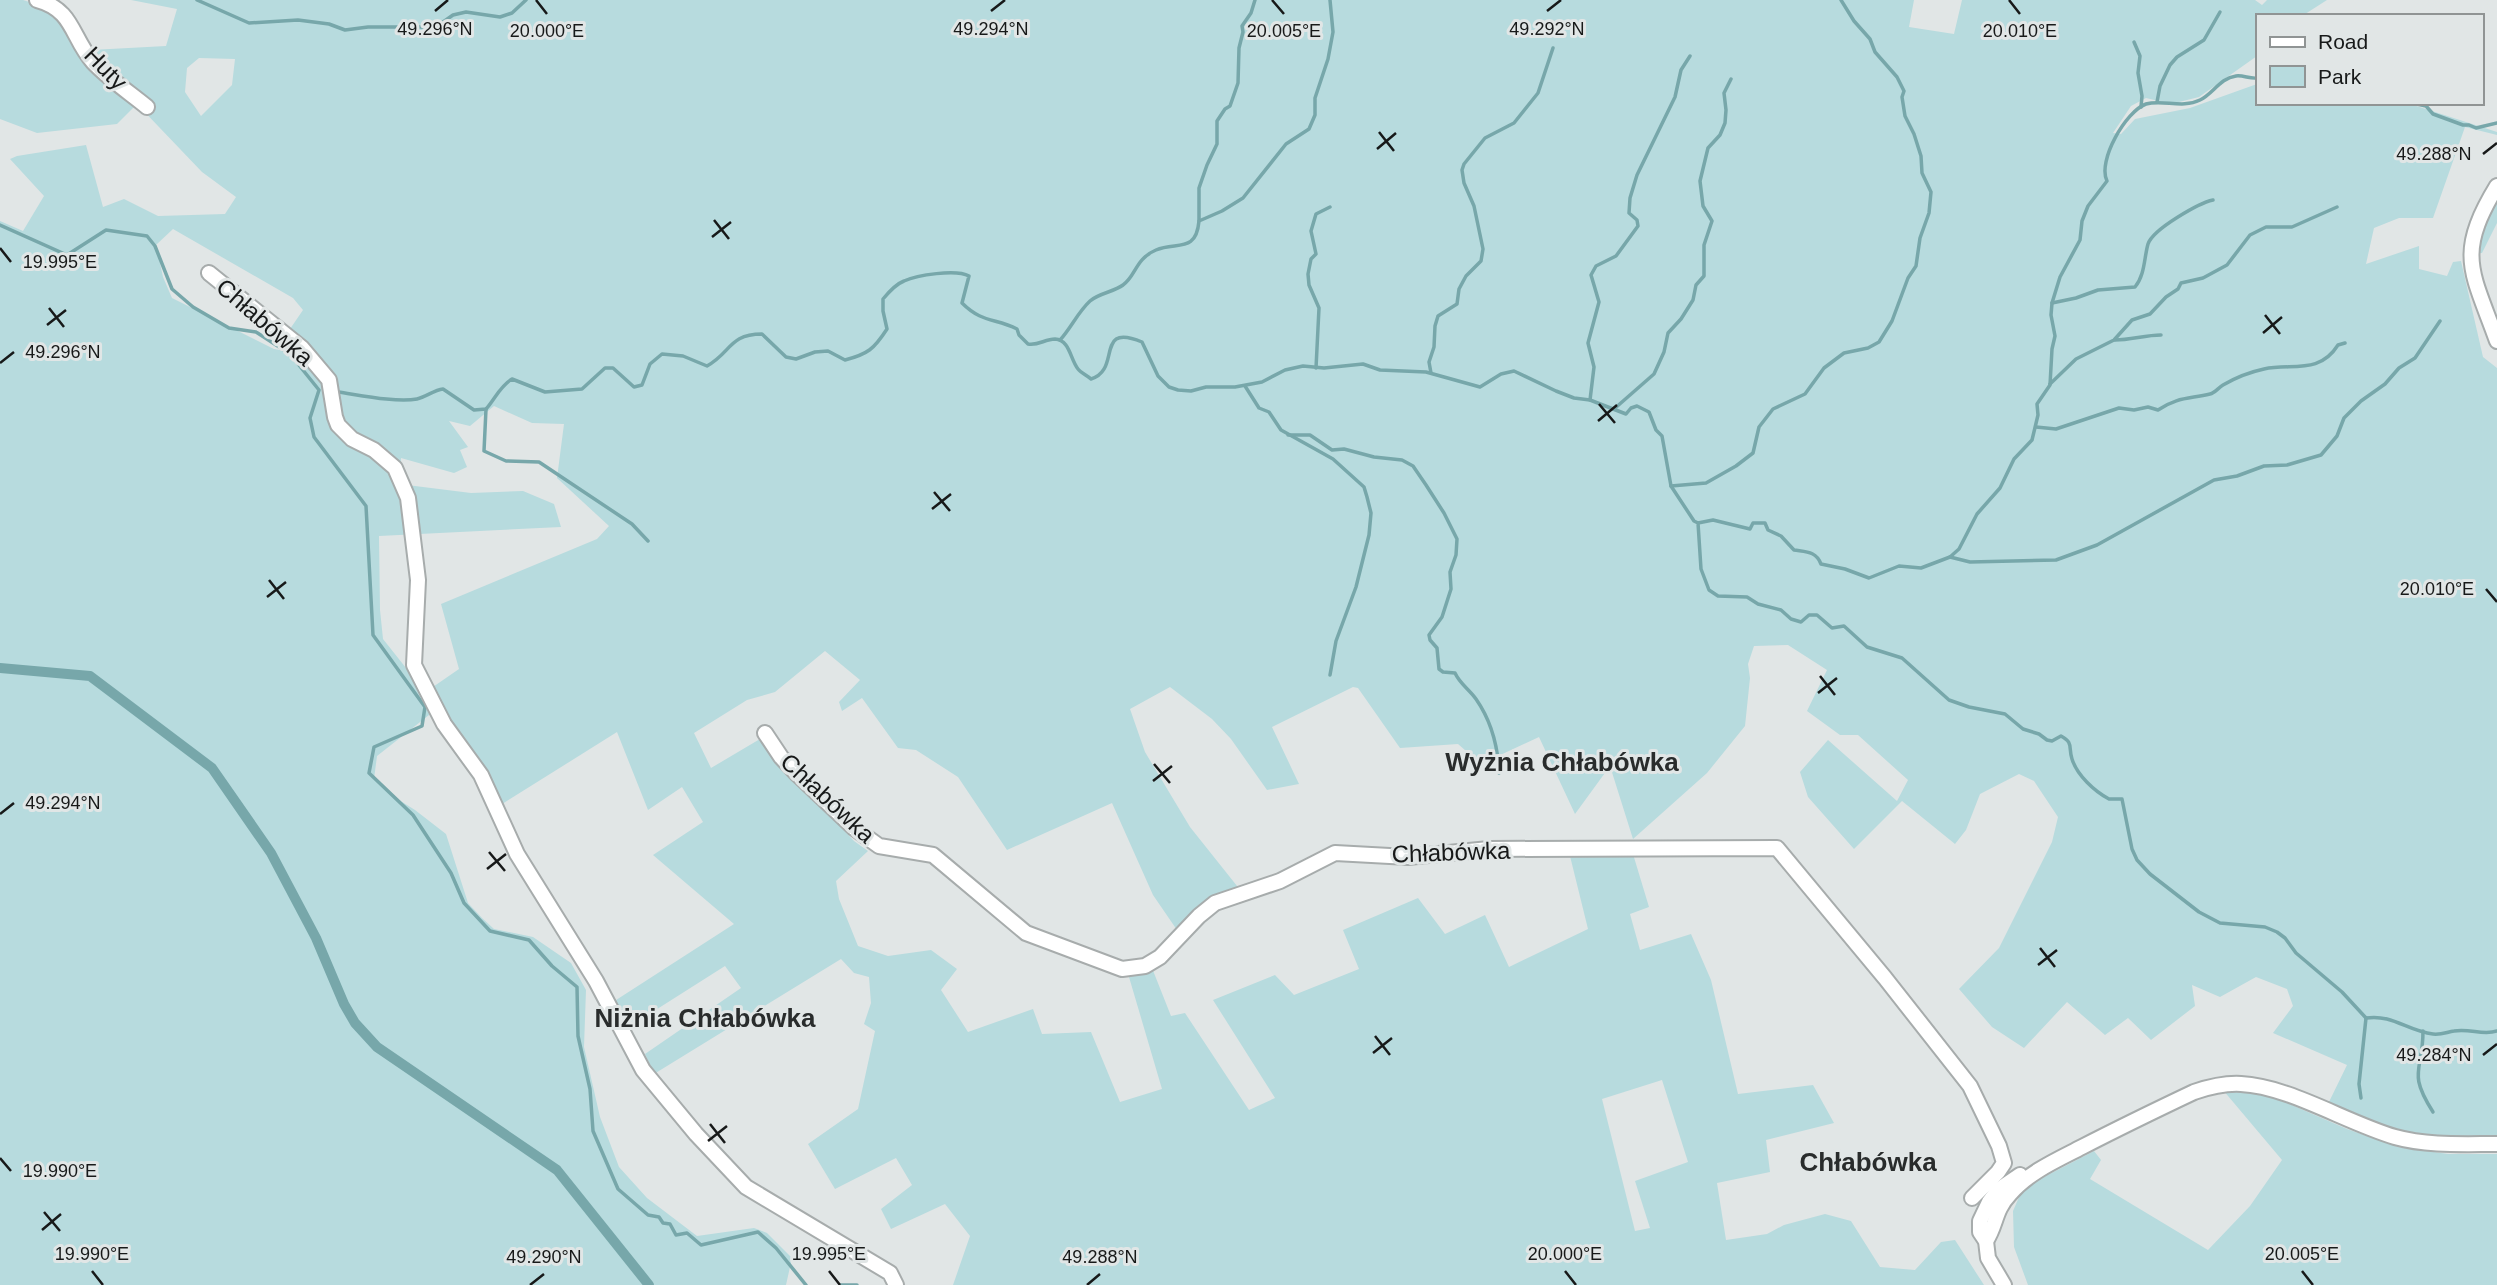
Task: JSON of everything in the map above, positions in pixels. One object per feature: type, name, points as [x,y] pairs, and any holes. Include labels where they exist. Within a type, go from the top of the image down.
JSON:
[{"type":"street","name":"Huty","points":[[37,0],[49,3],[64,14],[94,63],[148,107]]},
{"type":"street","points":[[2497,186],[2472,234],[2471,264],[2497,341]]},
{"type":"street","name":"Chłabówka","points":[[209,273],[302,348],[329,380],[338,425],[352,439],[374,450],[396,468],[408,498],[418,580],[414,665],[444,724],[481,775],[517,854],[596,981],[643,1070],[696,1134],[746,1188],[890,1273],[896,1285]]},
{"type":"street","name":"Chłabówka","points":[[765,733],[781,757],[797,774],[855,828],[879,846],[933,855],[1026,933],[1122,969],[1145,967],[1160,957],[1199,916],[1216,903],[1280,881],[1335,853],[1408,857],[1489,849],[1777,848],[1894,989],[1976,1095],[2004,1163],[1972,1198]]},
{"type":"street","points":[[2004,1285],[1990,1264],[1986,1241],[1980,1232],[1980,1222],[1992,1198],[2008,1182],[2038,1170],[2194,1092],[2235,1083],[2271,1089],[2373,1130],[2403,1139],[2435,1143],[2497,1144]]},
{"type":"green space","points":[[0,0],[23,0],[54,10],[91,50],[166,46],[177,9],[131,0],[1914,0],[1909,27],[1954,34],[1962,0],[2255,0],[2262,5],[2267,0],[2327,0],[2305,14],[2256,14],[2256,57],[2199,97],[2171,104],[2146,98],[2131,106],[2113,133],[2121,134],[2135,119],[2190,108],[2256,84],[2256,105],[2413,105],[2497,132],[2497,135],[2465,127],[2433,218],[2399,218],[2374,228],[2366,264],[2419,246],[2419,269],[2447,276],[2453,262],[2461,261],[2483,357],[2497,368],[2497,1135],[2422,1134],[2372,1122],[2328,1104],[2347,1065],[2273,1033],[2293,1006],[2287,989],[2256,977],[2220,997],[2192,985],[2195,1006],[2151,1040],[2128,1018],[2105,1035],[2067,1002],[2024,1048],[1992,1027],[1959,989],[1999,948],[2052,842],[2058,817],[2034,781],[2019,774],[1980,794],[1966,830],[1955,844],[1902,801],[1854,849],[1808,797],[1800,772],[1828,740],[1897,801],[1908,780],[1858,735],[1840,735],[1807,711],[1827,670],[1788,645],[1754,646],[1748,664],[1750,678],[1745,726],[1707,773],[1633,839],[1610,766],[1575,814],[1539,737],[1481,764],[1458,744],[1400,748],[1358,688],[1353,687],[1272,727],[1299,784],[1267,790],[1231,739],[1212,719],[1170,687],[1130,709],[1145,752],[1190,827],[1241,891],[1177,930],[1153,895],[1112,803],[1007,850],[958,777],[916,750],[898,748],[862,698],[842,711],[839,702],[860,680],[825,651],[775,692],[747,700],[694,733],[711,768],[760,739],[854,841],[868,851],[836,881],[839,899],[858,946],[888,956],[931,950],[957,969],[941,990],[968,1032],[1033,1009],[1042,1034],[1091,1032],[1120,1102],[1162,1089],[1129,977],[1152,968],[1171,1016],[1185,1013],[1249,1110],[1275,1098],[1213,1000],[1275,975],[1294,995],[1359,969],[1343,930],[1418,898],[1445,934],[1485,915],[1509,967],[1588,929],[1570,856],[1633,854],[1649,907],[1630,914],[1640,950],[1691,934],[1711,980],[1738,1094],[1813,1085],[1834,1123],[1766,1140],[1770,1172],[1717,1183],[1726,1240],[1767,1234],[1784,1225],[1825,1214],[1851,1221],[1880,1267],[1915,1270],[1941,1242],[1955,1240],[1984,1285],[953,1285],[970,1236],[945,1204],[891,1229],[881,1209],[912,1185],[896,1158],[835,1189],[808,1144],[858,1109],[875,1031],[864,1024],[871,1003],[869,977],[854,973],[841,959],[654,1074],[645,1054],[741,988],[725,966],[632,1025],[613,1002],[734,924],[653,855],[703,822],[682,787],[648,810],[617,732],[499,806],[448,727],[430,689],[459,669],[441,604],[597,539],[609,526],[557,478],[564,424],[532,423],[494,406],[470,426],[449,421],[468,447],[460,450],[467,467],[454,473],[401,458],[399,484],[471,493],[523,491],[554,504],[561,527],[379,536],[383,639],[406,668],[431,709],[429,715],[377,756],[374,779],[391,795],[446,834],[468,903],[482,918],[494,929],[533,937],[571,963],[586,990],[584,1047],[600,1117],[619,1167],[647,1198],[697,1236],[754,1228],[767,1233],[792,1258],[786,1285],[0,1285],[0,221],[23,231],[44,196],[10,159],[86,145],[103,207],[124,199],[158,216],[225,214],[236,197],[202,172],[137,104],[117,124],[37,133],[0,119]],"holes":[[[199,58],[235,59],[232,85],[201,116],[185,92],[187,68]],[[173,229],[293,298],[303,310],[290,329],[331,381],[344,422],[329,414],[321,380],[302,354],[274,349],[172,298],[163,277],[156,245]],[[1662,1080],[1688,1162],[1635,1181],[1650,1228],[1635,1231],[1602,1099]]]},
{"type":"green space","points":[[2497,195],[2497,223],[2482,253],[2478,253],[2482,226]]},
{"type":"green space","points":[[2223,1090],[2257,1090],[2347,1129],[2398,1147],[2448,1154],[2497,1154],[2497,1285],[2028,1285],[2014,1247],[2013,1211],[2023,1188],[2094,1151],[2101,1160],[2090,1179],[2208,1250],[2250,1206],[2282,1160]]},
{"type":"waterway","points":[[197,0],[249,23],[298,20],[329,24],[345,30],[368,27],[436,27],[453,15],[466,12],[500,17],[512,13],[526,0]]},
{"type":"waterway","points":[[1199,221],[1199,188],[1217,144],[1217,121],[1230,106],[1238,83],[1242,26],[1251,13],[1255,0]]},
{"type":"waterway","points":[[1060,340],[1090,301],[1123,285],[1149,254],[1189,242],[1194,238],[1199,221],[1243,198],[1286,144],[1309,129],[1315,115],[1315,98],[1328,59],[1333,32],[1330,0]]},
{"type":"waterway","points":[[1671,486],[1706,483],[1736,466],[1753,453],[1759,427],[1773,409],[1805,394],[1824,368],[1844,353],[1868,348],[1879,342],[1892,321],[1908,278],[1916,266],[1920,238],[1929,213],[1931,192],[1922,173],[1921,156],[1914,134],[1905,116],[1902,97],[1904,91],[1897,77],[1875,52],[1870,39],[1841,0]]},
{"type":"waterway","points":[[2157,102],[2160,86],[2170,65],[2177,57],[2204,40],[2220,12]]},
{"type":"waterway","points":[[2134,42],[2140,56],[2138,73],[2141,107]]},
{"type":"waterway","points":[[1431,373],[1429,362],[1438,316],[1457,304],[1459,289],[1466,276],[1481,261],[1483,249],[1474,206],[1464,183],[1464,164],[1485,138],[1514,123],[1538,93],[1553,48]]},
{"type":"waterway","points":[[1590,400],[1594,367],[1588,343],[1599,302],[1591,275],[1596,266],[1616,256],[1638,226],[1637,220],[1629,213],[1630,198],[1637,175],[1675,97],[1681,70],[1690,56]]},
{"type":"waterway","points":[[1698,523],[1713,520],[1750,529],[1753,523],[1765,523],[1768,530],[1781,536],[1794,550],[1813,554],[1821,564],[1869,578],[1899,566],[1921,568],[1950,557],[1959,549],[1977,514],[2000,488],[2014,459],[2032,440],[2038,415],[2037,404],[2050,385],[2055,336],[2052,303],[2060,277],[2080,240],[2082,221],[2088,206],[2107,181],[2106,162],[2122,126],[2138,108],[2146,104],[2193,103],[2230,77],[2256,78]]},
{"type":"waterway","points":[[1614,409],[1654,374],[1664,352],[1668,333],[1681,319],[1693,300],[1696,285],[1704,276],[1704,245],[1712,221],[1703,206],[1700,181],[1708,148],[1720,135],[1725,123],[1724,93],[1731,79]]},
{"type":"waterway","points":[[2421,105],[2433,114],[2463,125],[2476,128],[2497,123]]},
{"type":"waterway","points":[[2052,303],[2098,290],[2135,287],[2141,277],[2148,244],[2158,231],[2198,206],[2213,200]]},
{"type":"waterway","points":[[1316,368],[1319,308],[1309,285],[1311,259],[1316,254],[1311,231],[1316,214],[1330,207]]},
{"type":"waterway","points":[[2050,384],[2076,359],[2114,340],[2132,320],[2150,314],[2178,289],[2181,283],[2203,278],[2227,265],[2250,235],[2266,227],[2292,227],[2337,207]]},
{"type":"waterway","points":[[0,225],[67,255],[106,230],[147,236],[155,246],[172,289],[193,307],[229,328],[256,332],[290,354],[319,390],[310,418],[314,437],[366,506],[373,635],[425,707],[422,726],[374,747],[369,773],[413,815],[451,873],[464,903],[490,931],[529,940],[552,966],[577,987],[578,1036],[590,1089],[593,1131],[618,1189],[648,1215],[659,1217],[663,1223],[670,1224],[676,1235],[687,1233],[701,1245],[758,1232],[776,1248],[806,1285]]},
{"type":"waterway","points":[[338,392],[409,400],[443,389],[474,410],[486,409],[512,379],[545,392],[582,389],[605,368],[613,368],[634,387],[642,385],[650,364],[662,354],[683,356],[707,366],[736,341],[762,334],[786,357],[796,359],[815,352],[828,351],[845,360],[870,350],[887,329],[883,299],[895,286],[918,277],[955,273],[969,276],[962,303],[969,309],[982,317],[1017,329],[1028,344],[1051,339],[1060,340],[1067,346],[1078,369],[1091,379],[1105,367],[1113,343],[1118,338],[1127,337],[1142,342],[1158,376],[1169,387],[1178,390],[1235,387],[1262,382],[1285,370],[1303,366],[1324,368],[1363,364],[1380,370],[1426,372],[1480,387],[1501,374],[1514,371],[1574,398],[1590,400],[1626,414],[1637,406],[1649,412],[1656,430],[1662,436],[1671,486],[1698,523],[1701,569],[1709,590],[1718,596],[1747,597],[1758,604],[1781,610],[1791,619],[1801,622],[1809,615],[1817,615],[1832,628],[1844,626],[1867,647],[1902,658],[1949,700],[2005,714],[2023,729],[2039,734],[2047,740],[2052,741],[2061,736],[2069,743],[2074,765],[2087,782],[2109,799],[2122,799],[2132,849],[2137,860],[2150,874],[2199,912],[2220,923],[2265,927],[2277,932],[2366,1018],[2384,1018],[2433,1034],[2460,1030],[2487,1033],[2497,1031]]},
{"type":"waterway","points":[[1950,557],[1970,562],[2056,560],[2097,545],[2214,480],[2237,476],[2264,466],[2287,465],[2321,455],[2337,436],[2344,418],[2361,401],[2385,384],[2399,368],[2415,358],[2440,321]]},
{"type":"waterway","points":[[2115,340],[2161,335]]},
{"type":"waterway","points":[[2036,427],[2056,429],[2119,408],[2134,410],[2148,407],[2158,410],[2177,401],[2212,393],[2228,382],[2253,372],[2274,367],[2314,364],[2331,354],[2338,345],[2345,343]]},
{"type":"waterway","points":[[1245,386],[1259,408],[1269,412],[1281,430],[1333,459],[1364,487],[1367,497],[1371,513],[1369,535],[1356,587],[1336,641],[1330,675]]},
{"type":"waterway","points":[[486,409],[484,451],[506,461],[539,462],[632,524],[648,541]]},
{"type":"waterway","points":[[1288,435],[1310,435],[1332,450],[1344,449],[1374,457],[1402,460],[1413,466],[1444,513],[1457,539],[1456,555],[1450,572],[1451,589],[1442,617],[1429,635],[1430,640],[1437,648],[1439,669],[1455,673],[1486,716],[1496,744],[1499,773]]},
{"type":"waterway","points":[[0,668],[90,676],[212,768],[271,853],[316,938],[355,1023],[377,1047],[557,1170],[649,1285]]},
{"type":"waterway","points":[[2361,1098],[2359,1084],[2366,1018]]},
{"type":"waterway","points":[[2423,1031],[2418,1079],[2433,1112]]},
{"type":"waterway","points":[[840,1285],[857,1285]]},
{"type":"district","name":"Wyżnia Chłabówka","points":[[1562,762]]},
{"type":"district","name":"Niżnia Chłabówka","points":[[705,1018]]},
{"type":"district","name":"Chłabówka","points":[[1868,1162]]}]
